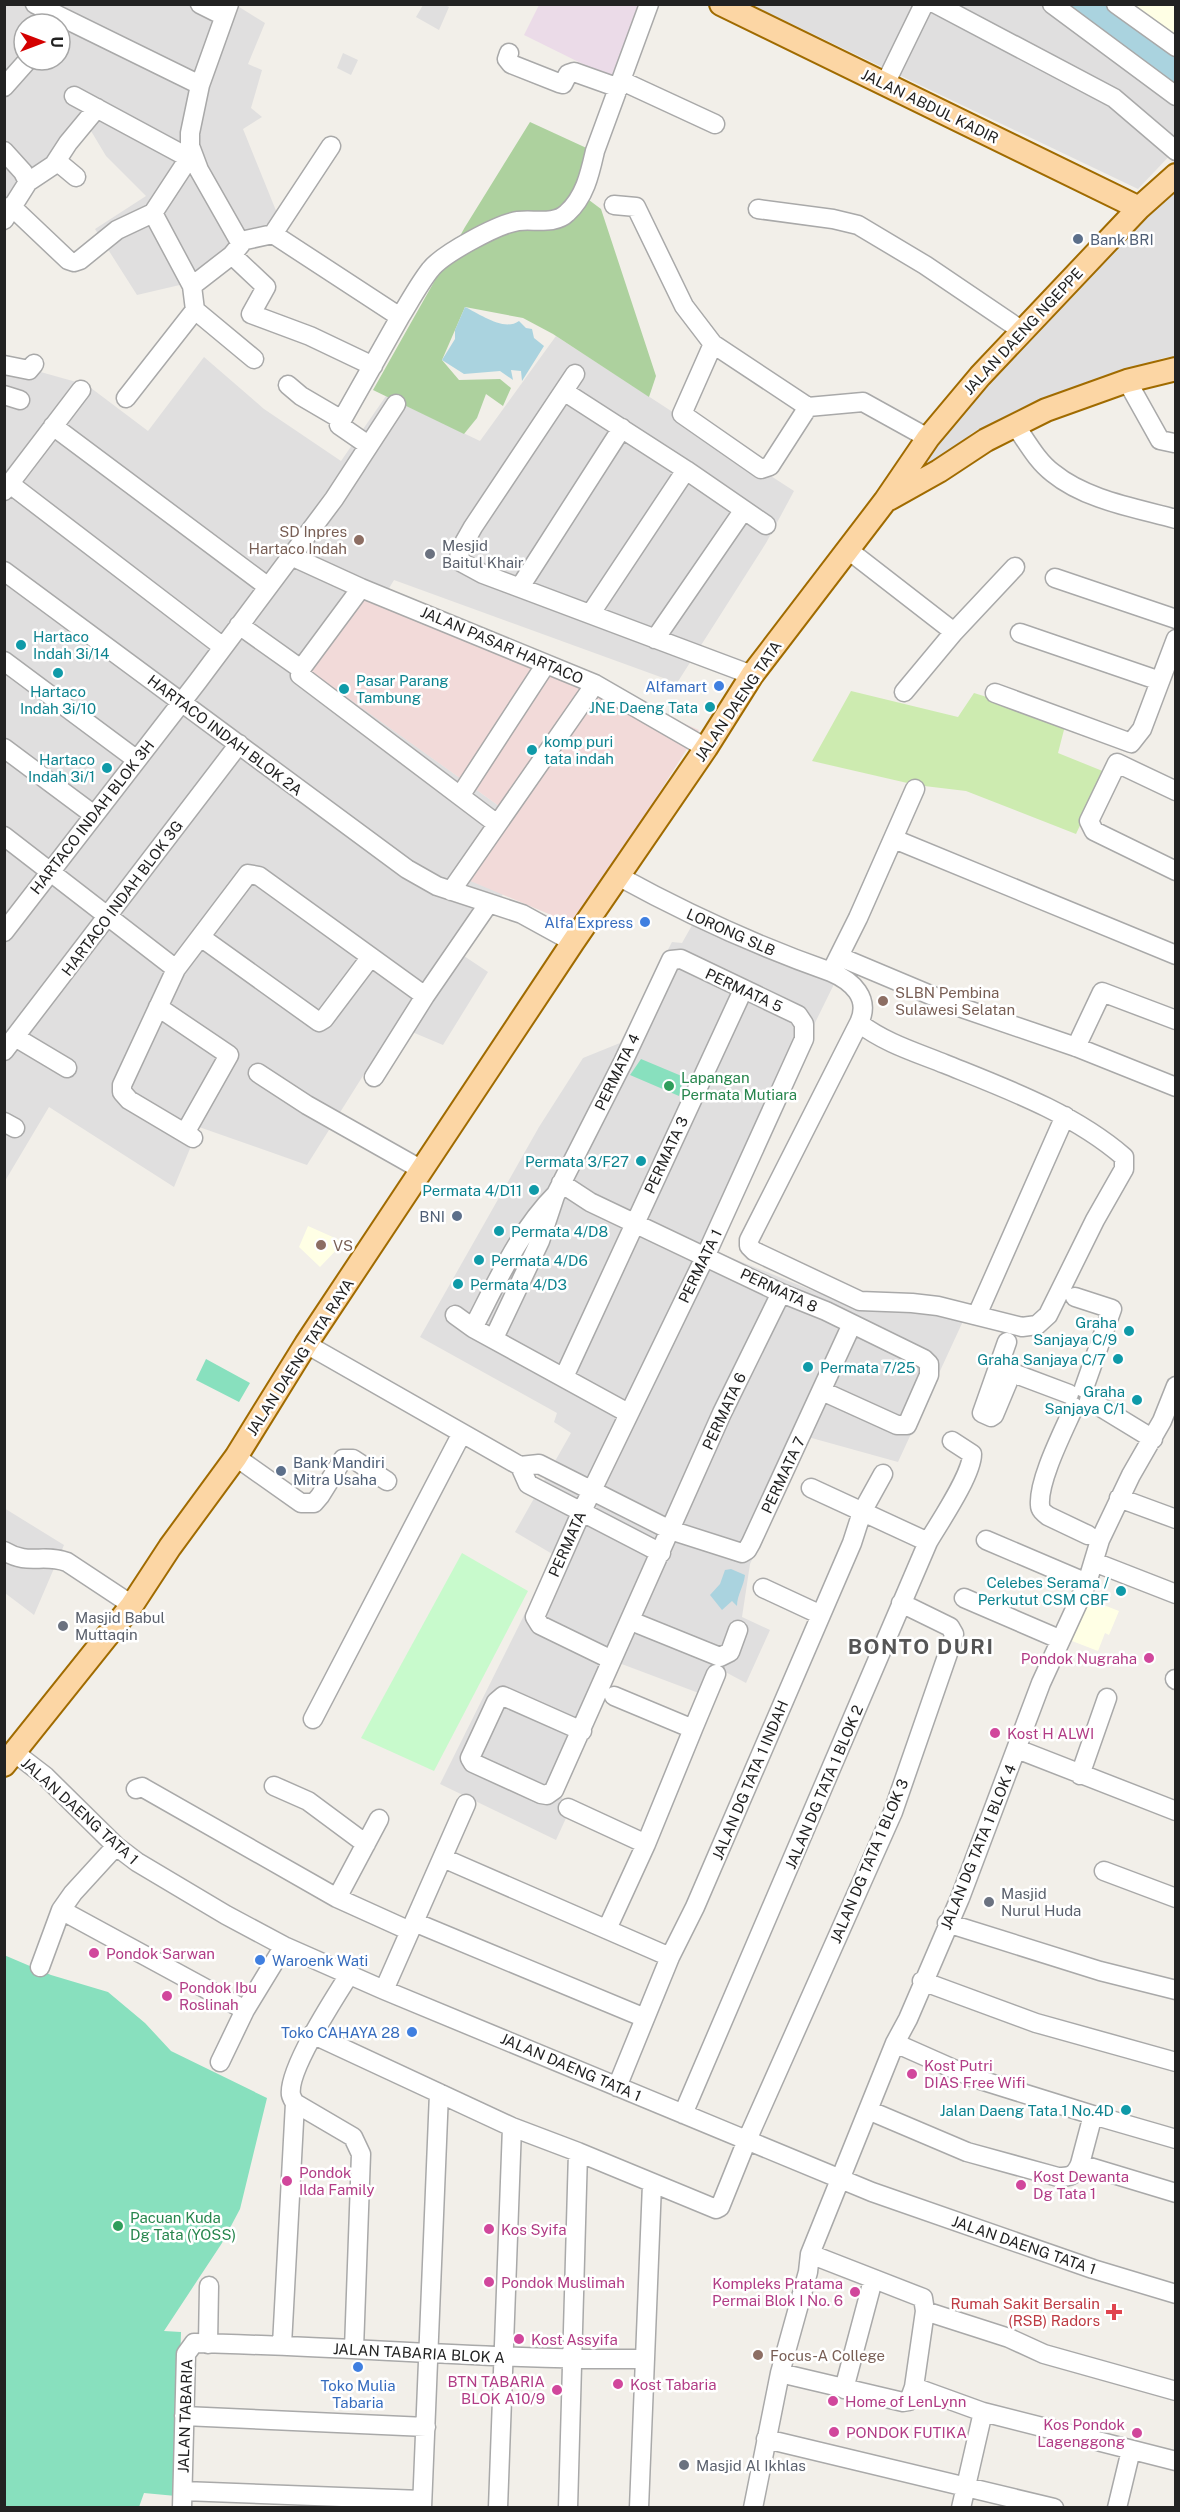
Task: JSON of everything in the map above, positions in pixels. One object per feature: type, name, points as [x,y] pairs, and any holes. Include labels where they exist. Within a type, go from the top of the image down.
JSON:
[{"type":"main road","name":"JALAN ABDUL KADIR","points":[[722,4],[1139,208]]},
{"type":"main road","name":"JALAN DAENG NGEPPE","points":[[885,501],[928,438],[1021,330],[1139,208],[1176,175]]},
{"type":"main road","points":[[885,501],[939,471],[986,440],[1046,410],[1127,381],[1176,369]]},
{"type":"main road","name":"JALAN DAENG TATA","points":[[618,876],[706,748],[752,675],[885,501]]},
{"type":"main road","name":"JALAN DAENG TATA RAYA","points":[[8,1760],[132,1605],[170,1547],[236,1457],[306,1344],[618,876]]},
{"type":"street","points":[[200,4],[226,10],[200,85],[190,133],[190,157],[237,248],[266,287],[251,314],[316,339],[373,366]]},
{"type":"street","points":[[368,445],[339,426],[400,317],[430,269],[458,249],[511,223],[557,219],[568,213],[579,199],[591,176],[595,151],[649,4]]},
{"type":"street","points":[[885,84],[924,4]]},
{"type":"street","points":[[936,4],[1114,98],[1176,151]]},
{"type":"street","points":[[1052,4],[1176,96]]},
{"type":"street","points":[[1116,4],[1176,47]]},
{"type":"street","points":[[72,27],[200,85]]},
{"type":"street","points":[[509,53],[507,58],[511,64],[559,83],[563,84],[568,74],[574,72],[621,84],[715,124]]},
{"type":"street","points":[[4,87],[17,72]]},
{"type":"street","points":[[74,96],[190,157]]},
{"type":"street","points":[[97,108],[68,143],[55,163],[28,182],[8,213],[68,260],[74,262],[80,260],[117,230],[153,213],[190,157]]},
{"type":"street","points":[[192,286],[237,248],[273,234],[331,146]]},
{"type":"street","points":[[4,152],[23,172],[28,182]]},
{"type":"street","points":[[55,163],[61,164],[76,177]]},
{"type":"street","points":[[614,205],[636,207],[684,306],[713,344],[808,407],[863,402],[928,438]]},
{"type":"street","points":[[758,209],[833,219],[858,225],[925,265],[1021,330]]},
{"type":"street","points":[[153,213],[192,286],[195,310],[254,359]]},
{"type":"street","points":[[273,234],[400,317]]},
{"type":"street","points":[[126,398],[195,310]]},
{"type":"street","points":[[713,344],[682,414],[761,469],[770,466],[808,407]]},
{"type":"street","points":[[4,365],[29,370],[34,364]]},
{"type":"street","points":[[575,374],[460,550],[459,561],[466,567],[752,675]]},
{"type":"street","points":[[1127,381],[1160,440],[1174,443]]},
{"type":"street","points":[[288,385],[342,420]]},
{"type":"street","points":[[81,390],[7,487],[223,647]]},
{"type":"street","points":[[565,392],[766,525]]},
{"type":"street","name":"HARTACO INDAH BLOK 3H","points":[[6,927],[181,703],[334,499],[396,404]]},
{"type":"street","points":[[53,426],[267,586]]},
{"type":"street","points":[[1015,426],[1043,464],[1067,483],[1102,498],[1176,519]]},
{"type":"street","points":[[520,587],[622,428]]},
{"type":"street","points":[[591,613],[686,470]]},
{"type":"street","points":[[655,639],[743,511]]},
{"type":"street","points":[[847,549],[954,632]]},
{"type":"street","name":"JALAN PASAR HARTACO","points":[[292,554],[361,588],[595,684],[706,748]]},
{"type":"street","points":[[904,692],[954,632],[1015,567]]},
{"type":"street","name":"HARTACO INDAH BLOK 2A","points":[[4,570],[407,869],[423,879],[452,891],[536,920],[573,942]]},
{"type":"street","points":[[1054,578],[1176,619]]},
{"type":"street","points":[[361,588],[301,669],[302,676],[497,824]]},
{"type":"street","points":[[239,625],[301,669]]},
{"type":"street","points":[[1020,633],[1160,681]]},
{"type":"street","points":[[995,693],[1131,743],[1142,729],[1176,639]]},
{"type":"street","points":[[4,661],[137,760]]},
{"type":"street","points":[[460,796],[546,664]]},
{"type":"street","points":[[452,891],[595,684]]},
{"type":"street","name":"HARTACO INDAH BLOK 3G","points":[[10,1044],[239,744]]},
{"type":"street","points":[[4,748],[94,816]]},
{"type":"street","points":[[1176,791],[1117,764],[1089,821],[1094,831],[1176,871]]},
{"type":"street","points":[[836,964],[915,789]]},
{"type":"street","points":[[4,836],[51,870],[176,969]]},
{"type":"street","points":[[894,839],[1176,955]]},
{"type":"street","points":[[158,1007],[229,1055],[189,1136],[124,1097],[122,1088],[158,1007],[176,969],[202,938],[245,877],[251,874],[258,876],[425,996]]},
{"type":"street","name":"LORONG SLB","points":[[618,876],[668,904],[727,932],[836,964]]},
{"type":"street","points":[[374,1077],[425,996],[489,903]]},
{"type":"street","points":[[202,938],[319,1022],[324,1019],[370,958]]},
{"type":"street","name":"PERMATA 5","points":[[668,963],[673,959],[681,959],[798,1015],[804,1024],[804,1039]]},
{"type":"street","name":"PERMATA 4","points":[[560,1186],[623,1062],[668,963]]},
{"type":"street","points":[[836,964],[858,991],[862,1005],[858,1023],[749,1240],[749,1246],[754,1251],[853,1299],[872,1303],[912,1303],[977,1314],[1022,1327],[1037,1325],[1048,1315],[1095,1220],[1124,1169],[1124,1157],[1065,1116],[1017,1093],[886,1041],[858,1023]]},
{"type":"street","points":[[836,964],[1076,1047],[1176,1087]]},
{"type":"street","name":"PERMATA 3","points":[[634,1222],[743,990]]},
{"type":"street","points":[[1076,1047],[1102,992],[1176,1020]]},
{"type":"street","name":"PERMATA 1","points":[[591,1492],[706,1255],[804,1039]]},
{"type":"street","points":[[10,1044],[68,1068]]},
{"type":"street","points":[[258,1073],[298,1099],[422,1170]]},
{"type":"street","points":[[977,1314],[1065,1116]]},
{"type":"street","points":[[560,1186],[706,1255]]},
{"type":"street","points":[[472,1328],[539,1211],[560,1186]]},
{"type":"street","points":[[494,1338],[540,1241],[560,1186]]},
{"type":"street","points":[[564,1377],[634,1222]]},
{"type":"street","name":"PERMATA 8","points":[[706,1255],[781,1293],[924,1359],[929,1364],[929,1375],[907,1425],[897,1425],[822,1391]]},
{"type":"street","points":[[953,1311],[991,1284]]},
{"type":"street","name":"PERMATA 6","points":[[670,1530],[722,1413],[781,1293]]},
{"type":"street","points":[[1075,1297],[1112,1309],[1079,1397],[1047,1471],[1040,1504],[1042,1511],[1048,1516],[1088,1535]]},
{"type":"street","points":[[455,1315],[472,1328],[628,1413]]},
{"type":"street","name":"PERMATA 7","points":[[670,1530],[736,1553],[747,1550],[852,1324]]},
{"type":"street","points":[[1007,1342],[1005,1369],[1165,1428]]},
{"type":"street","points":[[306,1344],[520,1466],[539,1464],[591,1492]]},
{"type":"street","name":"JALAN DG TATA 1 BLOK 4","points":[[753,2508],[780,2373],[808,2272],[810,2254],[895,2043],[908,2019],[922,1981],[960,1898],[1059,1639],[1087,1583],[1100,1540],[1119,1498],[1165,1428],[1176,1386]]},
{"type":"street","points":[[313,1719],[462,1433]]},
{"type":"street","name":"JALAN DG TATA 1 BLOK 2","points":[[683,2114],[901,1603],[928,1542],[961,1485],[970,1463],[972,1454],[969,1450],[952,1441]]},
{"type":"street","points":[[236,1457],[301,1503],[314,1503],[343,1459],[353,1460],[387,1480]]},
{"type":"street","points":[[520,1466],[528,1484],[661,1553]]},
{"type":"street","name":"JALAN DG TATA 1 INDAH","points":[[617,2087],[670,1957],[699,1897],[819,1614],[852,1543],[862,1512],[884,1474]]},
{"type":"street","points":[[811,1488],[928,1542]]},
{"type":"street","name":"PERMATA","points":[[612,1660],[536,1622],[535,1617],[581,1513],[591,1492],[670,1530]]},
{"type":"street","points":[[1119,1498],[1176,1520]]},
{"type":"street","points":[[582,1731],[503,1696],[496,1702],[470,1758],[473,1763],[541,1794],[547,1795],[554,1790],[582,1731],[670,1530]]},
{"type":"street","points":[[986,1540],[1087,1583]]},
{"type":"street","points":[[4,1551],[26,1560],[56,1558],[67,1562],[132,1605]]},
{"type":"street","points":[[1094,1562],[1176,1594]]},
{"type":"street","points":[[763,1588],[819,1614]]},
{"type":"street","points":[[964,1598],[1059,1639]]},
{"type":"street","name":"JALAN DG TATA 1 BLOK 3","points":[[747,2140],[893,1812],[953,1640],[953,1631],[950,1627],[901,1603]]},
{"type":"street","points":[[631,1620],[720,1657],[730,1652],[738,1630]]},
{"type":"street","points":[[607,1929],[646,1844],[716,1674]]},
{"type":"street","points":[[614,1696],[693,1729]]},
{"type":"street","points":[[1080,1775],[1107,1698]]},
{"type":"street","points":[[1017,1749],[1176,1811]]},
{"type":"street","name":"JALAN DAENG TATA 1","points":[[8,1760],[45,1776],[116,1846],[173,1885],[284,1946],[384,1990],[839,2178],[975,2229],[1176,2294]]},
{"type":"street","points":[[274,1786],[308,1801],[366,1844]]},
{"type":"street","points":[[136,1789],[142,1787],[337,1898],[645,2018]]},
{"type":"street","points":[[384,1990],[466,1804]]},
{"type":"street","points":[[568,1808],[646,1844]]},
{"type":"street","points":[[337,1898],[379,1820]]},
{"type":"street","points":[[40,1967],[61,1910],[73,1893],[116,1846]]},
{"type":"street","points":[[443,1857],[670,1957]]},
{"type":"street","points":[[1104,1871],[1176,1898]]},
{"type":"street","points":[[61,1910],[246,2010]]},
{"type":"street","points":[[947,1923],[1100,1971],[1176,1990]]},
{"type":"street","points":[[220,2062],[246,2010],[284,1946]]},
{"type":"street","points":[[349,1975],[312,2034],[292,2081],[290,2095],[295,2103],[353,2137],[361,2154],[354,2349]]},
{"type":"street","points":[[922,1981],[1036,2023],[1176,2062]]},
{"type":"street","points":[[312,2034],[513,2127],[716,2209],[720,2207],[747,2140]]},
{"type":"street","points":[[895,2043],[974,2078],[1176,2139]]},
{"type":"street","points":[[182,2499],[422,2504],[439,2093]]},
{"type":"street","points":[[282,2345],[295,2103]]},
{"type":"street","points":[[868,2110],[968,2152],[1058,2177],[1072,2176],[1076,2173],[1093,2115]]},
{"type":"street","points":[[498,2508],[513,2127]]},
{"type":"street","points":[[568,2508],[578,2152]]},
{"type":"street","points":[[1080,2164],[1176,2193]]},
{"type":"street","points":[[639,2508],[652,2184]]},
{"type":"street","points":[[780,2373],[903,2402],[909,2401],[914,2387],[925,2311],[923,2298],[810,2254]]},
{"type":"street","points":[[843,2389],[873,2280]]},
{"type":"street","name":"JALAN TABARIA","points":[[182,2499],[186,2354],[201,2344],[209,2286]]},
{"type":"street","points":[[925,2311],[1009,2338],[1044,2354],[1176,2391]]},
{"type":"street","name":"JALAN TABARIA BLOK A","points":[[201,2344],[282,2345],[503,2358],[644,2358]]},
{"type":"street","points":[[914,2387],[983,2412],[1176,2461]]},
{"type":"street","points":[[962,2508],[983,2412]]},
{"type":"street","points":[[184,2416],[426,2427]]},
{"type":"street","points":[[766,2439],[1054,2508]]},
{"type":"street","points":[[1117,2508],[1131,2450]]},
{"type":"shaded area","points":[[5,5],[236,5],[265,23],[248,64],[262,70],[251,108],[262,117],[243,129],[279,218],[246,235],[184,284],[137,295],[95,229],[146,196],[106,156],[85,121],[5,206]]},
{"type":"shaded area","points":[[423,5],[449,7],[439,30],[416,17]]},
{"type":"shaded area","points":[[539,5],[639,5],[611,78],[524,35]]},
{"type":"shaded area","points":[[752,5],[1056,5],[1175,97],[1175,150],[1138,189]]},
{"type":"shaded area","points":[[1125,5],[1175,5],[1175,38]]},
{"type":"shaded area","points":[[343,53],[358,60],[351,75],[337,68]]},
{"type":"shaded area","points":[[1175,189],[1175,356],[1163,358],[1034,402],[972,433],[926,472],[915,459],[1018,339]]},
{"type":"shaded area","points":[[556,336],[794,491],[766,543],[677,683],[394,580],[385,595],[307,668],[499,806],[462,877],[503,894],[464,956],[488,972],[443,1045],[405,1029],[366,1071],[307,1165],[199,1127],[174,1187],[49,1107],[5,1181],[5,362],[87,385],[148,431],[204,357],[264,409],[341,461],[386,396],[480,441]]},
{"type":"shaded area","points":[[369,588],[699,730],[575,925],[461,877],[499,806],[306,668]]},
{"type":"shaded area","points":[[695,920],[838,976],[705,1247],[811,1290],[856,1303],[910,1304],[964,1319],[898,1462],[808,1437],[750,1564],[742,1617],[770,1630],[746,1683],[716,1667],[704,1695],[619,1663],[554,1793],[572,1805],[556,1840],[440,1784],[554,1555],[515,1532],[571,1433],[554,1422],[557,1413],[420,1337],[539,1127],[583,1058],[620,1043],[672,942],[682,943]]},
{"type":"shaded area","name":"VS","points":[[308,1226],[344,1242],[320,1267],[299,1247]]},
{"type":"shaded area","points":[[4,1508],[64,1545],[34,1615],[5,1593]]},
{"type":"shaded area","points":[[1088,1599],[1119,1611],[1109,1635],[1105,1633],[1098,1651],[1072,1641]]},
{"type":"green space","points":[[530,122],[593,151],[585,197],[601,209],[656,376],[649,397],[553,334],[523,318],[465,307],[442,360],[459,380],[500,379],[511,388],[503,406],[486,394],[477,418],[464,434],[373,390],[465,227]]},
{"type":"green space","points":[[851,691],[958,717],[974,693],[1066,722],[1058,753],[1105,772],[1076,834],[966,791],[916,785],[812,761]]},
{"type":"green space","name":"Lapangan Permata Mutiara","points":[[641,1059],[684,1077],[679,1096],[630,1075]]},
{"type":"green space","points":[[206,1359],[250,1383],[239,1402],[196,1380]]},
{"type":"green space","points":[[462,1553],[528,1591],[434,1771],[361,1738]]},
{"type":"green space","name":"Pacuan Kuda Dg Tata (YOSS)","points":[[4,1955],[51,1975],[108,1992],[145,2023],[171,2051],[267,2098],[240,2209],[222,2243],[164,2331],[181,2332],[176,2496],[144,2493],[139,2507],[5,2507]]},
{"type":"water","points":[[1056,5],[1110,5],[1175,52],[1175,91]]},
{"type":"water","points":[[465,307],[499,323],[513,324],[519,321],[526,328],[532,329],[534,338],[544,346],[522,381],[521,371],[511,370],[513,380],[500,371],[464,374],[442,360],[455,339],[455,330]]},
{"type":"water","points":[[731,1569],[745,1575],[737,1606],[732,1601],[722,1610],[710,1595],[720,1584],[725,1570]]},
{"type":"place","name":"Bank BRI","points":[[1078,239]]},
{"type":"place","name":"SD Inpres Hartaco Indah","points":[[359,540]]},
{"type":"place","name":"Mesjid Baitul Khair","points":[[430,554]]},
{"type":"place","name":"Hartaco Indah 3i/14","points":[[21,645]]},
{"type":"place","name":"Hartaco Indah 3i/10","points":[[58,673]]},
{"type":"place","name":"Alfamart","points":[[719,686]]},
{"type":"place","name":"Pasar Parang Tambung","points":[[344,689]]},
{"type":"place","name":"JNE Daeng Tata","points":[[710,707]]},
{"type":"place","name":"komp puri tata indah","points":[[532,750]]},
{"type":"place","name":"Hartaco Indah 3i/1","points":[[107,768]]},
{"type":"place","name":"Alfa Express","points":[[645,922]]},
{"type":"place","name":"SLBN Pembina Sulawesi Selatan","points":[[883,1001]]},
{"type":"place","name":"Lapangan Permata Mutiara","points":[[669,1086]]},
{"type":"place","name":"Permata 3/F27","points":[[641,1161]]},
{"type":"place","name":"Permata 4/D11","points":[[534,1190]]},
{"type":"place","name":"BNI","points":[[457,1216]]},
{"type":"place","name":"Permata 4/D8","points":[[499,1231]]},
{"type":"place","name":"VS","points":[[321,1245]]},
{"type":"place","name":"Permata 4/D6","points":[[479,1260]]},
{"type":"place","name":"Permata 4/D3","points":[[458,1284]]},
{"type":"place","name":"Graha Sanjaya C/9","points":[[1129,1331]]},
{"type":"place","name":"Graha Sanjaya C/7","points":[[1118,1359]]},
{"type":"place","name":"Permata 7/25","points":[[808,1367]]},
{"type":"place","name":"Graha Sanjaya C/1","points":[[1137,1400]]},
{"type":"place","name":"Bank Mandiri Mitra Usaha","points":[[281,1471]]},
{"type":"place","name":"Celebes Serama / Perkutut CSM CBF","points":[[1121,1591]]},
{"type":"place","name":"Masjid Babul Muttaqin","points":[[63,1626]]},
{"type":"place","name":"Pondok Nugraha","points":[[1149,1658]]},
{"type":"place","name":"Kost H ALWI","points":[[995,1733]]},
{"type":"place","name":"Masjid Nurul Huda","points":[[989,1902]]},
{"type":"place","name":"Pondok Sarwan","points":[[94,1953]]},
{"type":"place","name":"Waroenk Wati","points":[[260,1960]]},
{"type":"place","name":"Pondok Ibu Roslinah","points":[[167,1996]]},
{"type":"place","name":"Toko CAHAYA 28","points":[[412,2032]]},
{"type":"place","name":"Kost Putri DIAS Free Wifi","points":[[912,2074]]},
{"type":"place","name":"Jalan Daeng Tata 1 No.4D","points":[[1126,2110]]},
{"type":"place","name":"Pondok Ilda Family","points":[[287,2181]]},
{"type":"place","name":"Kost Dewanta Dg Tata 1","points":[[1021,2185]]},
{"type":"place","name":"Pacuan Kuda Dg Tata (YOSS)","points":[[118,2226]]},
{"type":"place","name":"Kos Syifa","points":[[489,2229]]},
{"type":"place","name":"Pondok Muslimah","points":[[489,2282]]},
{"type":"place","name":"Kompleks Pratama Permai Blok I No. 6","points":[[855,2292]]},
{"type":"place","name":"Rumah Sakit Bersalin (RSB) Radors","points":[[1114,2312]]},
{"type":"place","name":"Kost Assyifa","points":[[519,2339]]},
{"type":"place","name":"Focus-A College","points":[[758,2355]]},
{"type":"place","name":"Toko Mulia Tabaria","points":[[358,2367]]},
{"type":"place","name":"Kost Tabaria","points":[[618,2384]]},
{"type":"place","name":"BTN TABARIA BLOK A10/9","points":[[557,2390]]},
{"type":"place","name":"Home of LenLynn","points":[[833,2401]]},
{"type":"place","name":"PONDOK FUTIKA","points":[[834,2432]]},
{"type":"place","name":"Kos Pondok Lagenggong","points":[[1137,2433]]},
{"type":"place","name":"Masjid Al Ikhlas","points":[[684,2465]]},
{"type":"district","name":"BONTO DURI","points":[[921,1646]]}]
